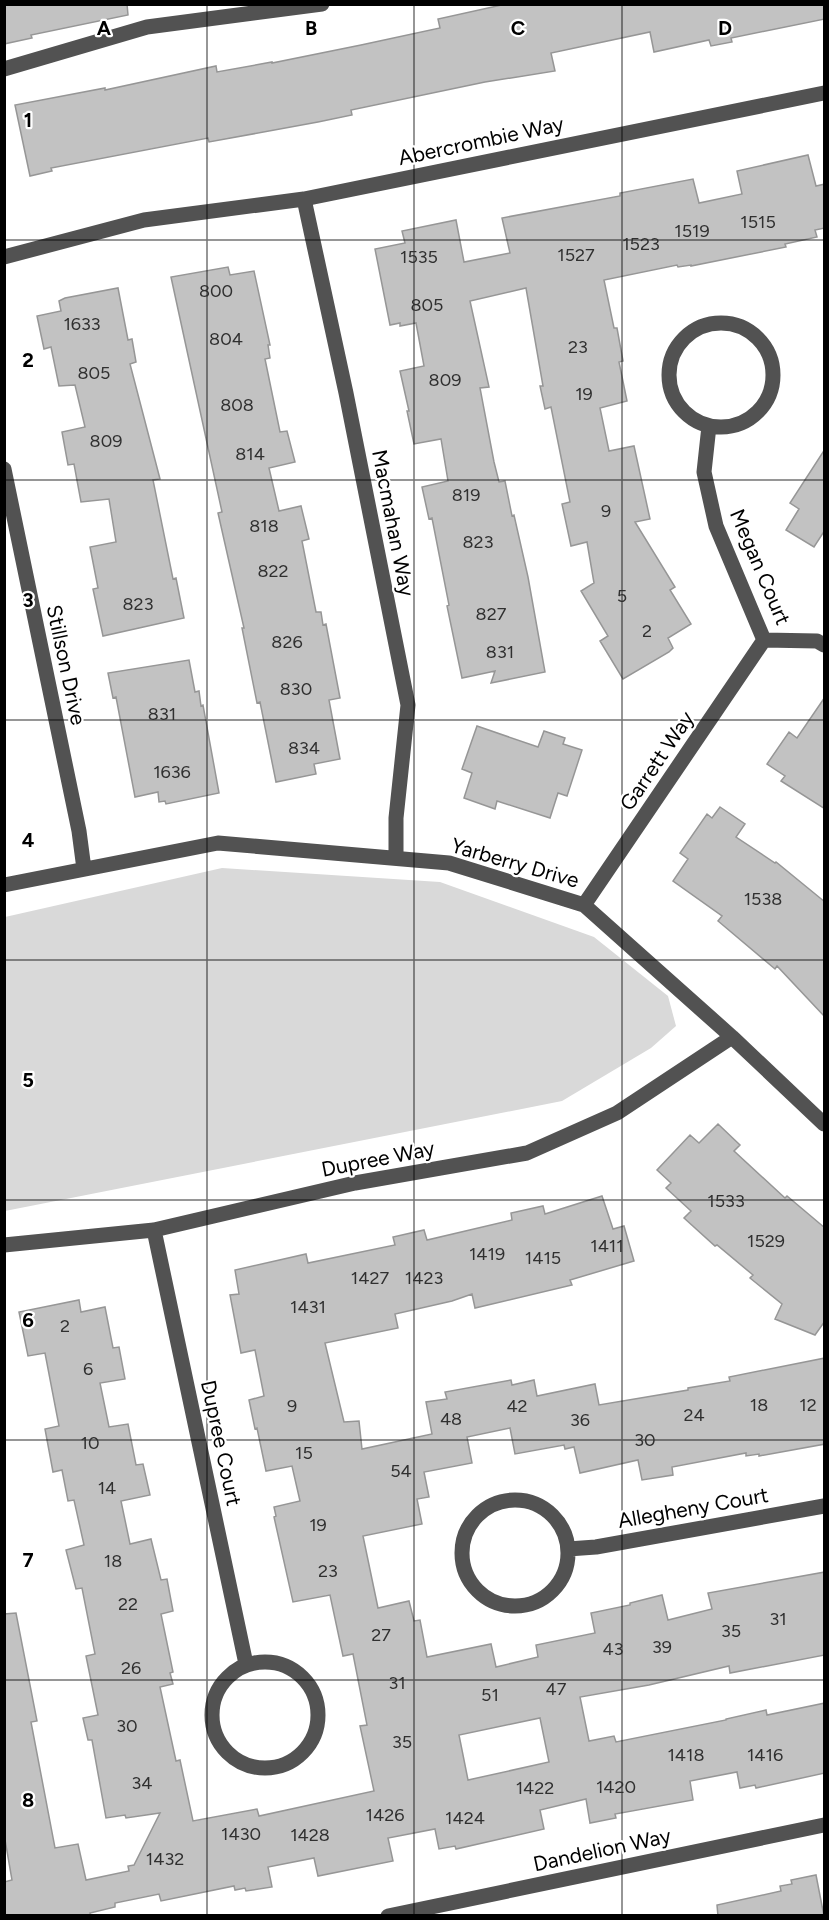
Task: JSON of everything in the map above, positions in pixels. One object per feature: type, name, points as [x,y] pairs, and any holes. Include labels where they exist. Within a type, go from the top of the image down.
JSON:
[{"type":"street","points":[[4,69],[147,27],[322,4]]},
{"type":"street","name":"Abercrombie Way","points":[[4,257],[144,220],[304,199],[825,93]]},
{"type":"street","name":"Macmahan Way","points":[[304,199],[346,393],[408,705],[396,818],[396,858]]},
{"type":"street","points":[[711,324],[728,324],[745,329],[758,339],[768,353],[773,369],[772,385],[766,401],[756,414],[742,423],[726,427],[709,426],[693,419],[680,407],[672,392],[669,375],[672,357],[681,342],[695,331],[711,324]]},
{"type":"street","name":"Megan Court","points":[[709,426],[704,472],[716,526],[764,640],[821,643]]},
{"type":"street","name":"Stillson Drive","points":[[4,469],[79,831],[84,869]]},
{"type":"street","name":"Garrett Way","points":[[584,905],[764,640]]},
{"type":"street","name":"Yarberry Drive","points":[[4,885],[219,843],[449,863],[584,905],[732,1037],[825,1124]]},
{"type":"street","name":"Dupree Way","points":[[4,1245],[154,1230],[355,1184],[527,1153],[617,1113],[732,1037]]},
{"type":"street","name":"Dupree Court","points":[[154,1230],[246,1664]]},
{"type":"street","points":[[506,1501],[524,1501],[540,1507],[554,1517],[563,1532],[568,1549],[566,1566],[560,1582],[548,1595],[532,1603],[515,1606],[498,1603],[482,1595],[467,1574],[462,1548],[466,1531],[476,1517],[490,1506],[506,1501]]},
{"type":"street","name":"Allegheny Court","points":[[568,1549],[596,1547],[825,1506]]},
{"type":"street","points":[[264,1661],[282,1664],[298,1672],[310,1686],[318,1702],[318,1721],[313,1739],[303,1753],[288,1763],[270,1768],[253,1767],[237,1760],[224,1749],[215,1735],[212,1718],[213,1701],[220,1686],[231,1673],[246,1664],[264,1661]]},
{"type":"street","name":"Dandelion Way","points":[[388,1916],[825,1825]]},
{"type":"shaded area","points":[[222,868],[440,882],[594,937],[668,996],[676,1026],[651,1048],[562,1101],[5,1211],[5,917]]},
{"type":"building","points":[[4,4],[127,4],[128,15],[31,35],[32,38],[4,44]]},
{"type":"building","points":[[506,4],[825,4],[825,19],[731,38],[732,42],[711,46],[709,40],[654,52],[650,32],[551,53],[555,71],[485,82],[351,110],[352,115],[318,122],[209,142],[208,138],[51,168],[52,171],[30,176],[15,105],[105,88],[105,90],[216,66],[217,72],[361,45],[440,28],[438,19]]},
{"type":"building","points":[[808,155],[816,186],[825,184],[825,228],[815,230],[817,237],[785,244],[786,247],[604,280],[614,328],[617,328],[623,361],[619,362],[627,401],[600,408],[609,451],[634,446],[650,519],[635,522],[675,587],[670,590],[691,624],[668,638],[673,648],[669,652],[623,679],[600,641],[608,636],[581,591],[594,583],[587,542],[571,546],[562,504],[570,502],[551,407],[545,409],[540,386],[543,386],[526,288],[470,301],[489,387],[480,388],[494,462],[499,482],[505,481],[512,516],[514,515],[545,672],[491,683],[495,671],[462,678],[432,518],[429,519],[422,487],[448,481],[441,439],[414,444],[400,371],[424,366],[416,323],[390,325],[375,249],[405,243],[402,231],[456,220],[464,262],[510,253],[502,218],[620,196],[620,193],[693,179],[699,203],[742,194],[737,171]]},
{"type":"building","points":[[228,267],[230,275],[254,271],[270,345],[268,345],[270,358],[265,359],[280,432],[287,431],[295,462],[269,468],[279,511],[301,506],[309,539],[302,541],[316,612],[321,612],[323,625],[326,624],[340,698],[329,700],[340,759],[314,764],[316,774],[276,782],[260,702],[257,703],[242,628],[244,628],[218,513],[222,512],[171,277]]},
{"type":"building","points":[[118,288],[128,340],[132,339],[136,362],[130,364],[160,479],[153,480],[173,579],[176,578],[184,618],[103,636],[93,589],[98,588],[90,547],[116,542],[109,499],[81,502],[74,464],[68,465],[62,432],[85,427],[75,385],[59,386],[51,347],[44,349],[37,316],[61,311],[59,301],[65,298]]},
{"type":"building","points":[[825,449],[825,530],[814,547],[786,530],[799,509],[790,503]]},
{"type":"building","points":[[189,660],[195,692],[199,691],[201,706],[203,705],[219,793],[166,804],[165,801],[159,802],[158,792],[135,797],[116,697],[113,698],[108,673]]},
{"type":"building","points":[[825,697],[825,809],[781,781],[785,776],[767,764],[789,732],[797,738]]},
{"type":"building","points":[[477,726],[538,747],[544,731],[565,738],[563,744],[582,750],[567,796],[558,793],[550,818],[497,801],[495,809],[464,798],[472,773],[462,769]]},
{"type":"building","points":[[720,807],[745,824],[736,837],[776,862],[825,902],[825,1017],[777,966],[775,969],[718,921],[722,916],[673,881],[688,859],[680,853],[707,814],[712,818]]},
{"type":"building","points":[[718,1124],[740,1145],[734,1151],[785,1198],[787,1196],[825,1228],[825,1321],[815,1335],[775,1319],[782,1304],[750,1278],[753,1275],[717,1245],[715,1246],[684,1218],[691,1211],[666,1188],[671,1183],[657,1170],[690,1135],[699,1143]]},
{"type":"building","points":[[602,1196],[613,1229],[624,1226],[634,1261],[570,1280],[572,1285],[475,1308],[472,1294],[395,1314],[398,1328],[325,1343],[344,1422],[359,1421],[362,1449],[432,1434],[426,1402],[447,1399],[445,1392],[511,1380],[512,1385],[534,1380],[537,1396],[595,1384],[599,1405],[688,1390],[688,1388],[730,1381],[729,1377],[825,1358],[825,1444],[759,1456],[759,1454],[746,1456],[746,1453],[672,1467],[673,1475],[642,1480],[638,1460],[580,1473],[574,1447],[565,1449],[564,1445],[515,1454],[510,1428],[467,1437],[472,1463],[424,1472],[429,1497],[417,1499],[422,1524],[363,1536],[378,1608],[409,1601],[414,1621],[420,1620],[427,1657],[491,1644],[496,1667],[538,1657],[536,1645],[595,1633],[591,1613],[630,1605],[630,1603],[662,1595],[668,1620],[712,1609],[708,1593],[825,1572],[825,1655],[730,1673],[729,1666],[649,1685],[580,1697],[589,1741],[614,1736],[616,1742],[766,1710],[767,1715],[825,1703],[825,1773],[756,1788],[755,1785],[740,1788],[737,1772],[690,1781],[693,1800],[615,1814],[616,1818],[590,1823],[586,1799],[540,1810],[544,1829],[456,1849],[455,1846],[439,1849],[435,1829],[388,1838],[393,1861],[318,1876],[314,1858],[268,1867],[272,1887],[246,1891],[245,1888],[235,1890],[234,1886],[161,1901],[159,1894],[115,1903],[115,1907],[90,1913],[91,1916],[4,1916],[4,1882],[12,1880],[4,1834],[4,1614],[16,1613],[37,1721],[31,1722],[55,1848],[78,1844],[86,1880],[129,1871],[128,1866],[134,1865],[160,1813],[126,1818],[125,1815],[106,1818],[92,1740],[88,1740],[83,1718],[98,1715],[86,1656],[95,1654],[82,1588],[76,1589],[66,1550],[84,1545],[74,1500],[68,1501],[62,1470],[53,1472],[45,1429],[59,1426],[45,1353],[28,1356],[19,1312],[79,1300],[81,1312],[105,1307],[113,1348],[119,1347],[125,1379],[100,1383],[109,1427],[128,1424],[136,1465],[143,1464],[150,1495],[121,1501],[130,1544],[151,1539],[161,1580],[167,1579],[173,1611],[161,1614],[173,1672],[170,1673],[173,1684],[160,1687],[176,1761],[180,1760],[193,1821],[257,1809],[259,1816],[374,1791],[360,1726],[367,1725],[353,1654],[343,1656],[330,1595],[293,1602],[274,1517],[276,1516],[274,1507],[300,1501],[292,1466],[266,1471],[249,1400],[264,1396],[255,1350],[241,1353],[230,1295],[239,1294],[235,1270],[306,1254],[308,1263],[395,1245],[393,1237],[424,1230],[427,1240],[512,1220],[511,1213],[543,1206],[545,1214]],"holes":[[[540,1718],[549,1762],[468,1780],[459,1735]]]},
{"type":"building","points":[[816,1875],[824,1916],[718,1916],[717,1905],[781,1891],[780,1886],[792,1884],[791,1880]]}]
